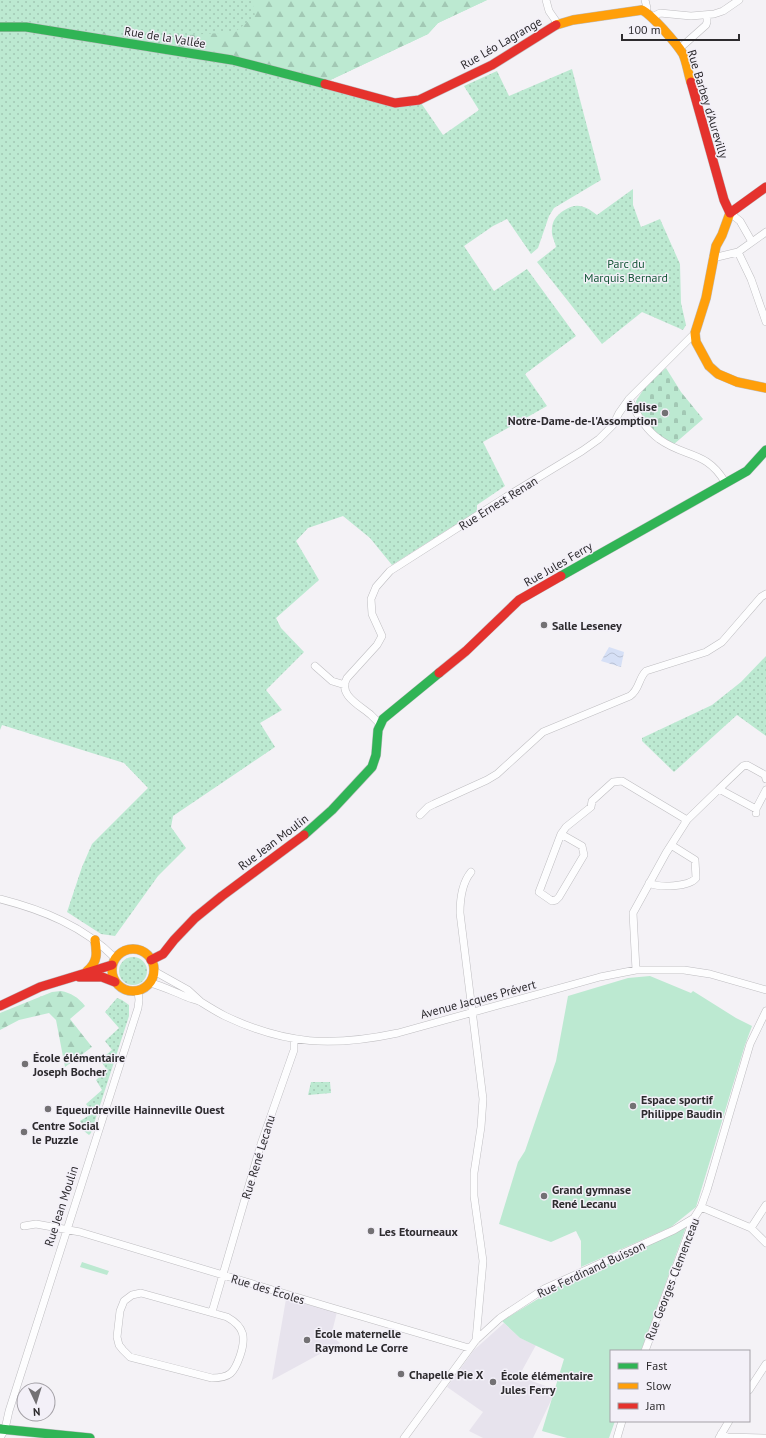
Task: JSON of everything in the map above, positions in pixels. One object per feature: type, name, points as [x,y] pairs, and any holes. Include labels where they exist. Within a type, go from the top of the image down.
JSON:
[{"type":"street","points":[[546,0],[549,11],[558,24]]},
{"type":"street","points":[[645,0],[649,14],[691,16],[707,15],[723,11],[739,0]]},
{"type":"street","name":"Rue Léo Lagrange","points":[[324,83],[395,103],[419,100],[492,65],[558,24],[573,20],[640,10],[649,14]]},
{"type":"street","name":"Rue Barbey d'Aurevilly","points":[[649,14],[683,55],[724,200],[730,213]]},
{"type":"street","points":[[679,49],[706,25],[707,15]]},
{"type":"street","name":"Rue de la Vallée","points":[[0,27],[26,27],[232,60],[324,83]]},
{"type":"street","points":[[766,187],[730,213],[722,236],[716,246],[706,298],[695,333],[696,342],[700,353],[713,370],[724,377],[737,382],[766,388]]},
{"type":"street","points":[[730,213],[740,221],[752,242]]},
{"type":"street","points":[[713,258],[738,252],[766,232]]},
{"type":"street","points":[[738,252],[751,280],[766,322]]},
{"type":"street","name":"Rue Ernest Renan","points":[[345,685],[347,678],[378,645],[381,639],[381,632],[371,610],[371,599],[376,587],[390,571],[599,439],[613,425],[629,399],[695,333]]},
{"type":"street","points":[[629,399],[636,413],[656,437],[667,444],[705,460],[716,468],[725,482]]},
{"type":"street","name":"Rue Jules Ferry","points":[[380,724],[389,713],[466,651],[519,600],[747,470],[766,450]]},
{"type":"street","points":[[420,815],[428,807],[497,774],[543,732],[630,696],[638,689],[646,671],[698,655],[714,648],[722,642],[761,597],[766,594]]},
{"type":"street","points":[[315,666],[332,681],[345,685],[347,694],[355,704],[380,724]]},
{"type":"street","name":"Rue Jean Moulin","points":[[152,960],[163,954],[179,934],[195,918],[311,830],[332,810],[374,763],[378,747],[380,724]]},
{"type":"street","points":[[636,970],[633,913],[671,845],[687,820],[743,766],[747,766],[765,775],[766,779]]},
{"type":"street","points":[[561,834],[582,846],[584,855],[559,898],[552,901],[539,892],[561,834],[566,827],[591,807],[592,801],[614,782],[622,781],[687,820]]},
{"type":"street","points":[[719,789],[756,811],[766,790]]},
{"type":"street","points":[[650,883],[655,886],[686,885],[694,882],[696,878],[695,860],[671,845]]},
{"type":"street","points":[[471,872],[465,879],[460,906],[483,1099],[481,1128],[474,1173],[474,1196],[483,1261],[476,1340]]},
{"type":"street","points":[[0,899],[56,917],[79,929],[95,940],[114,962]]},
{"type":"street","points":[[83,973],[92,968],[95,963],[97,950],[95,940]]},
{"type":"street","points":[[73,977],[109,978],[125,990],[138,991],[150,983],[153,978],[154,971],[152,960],[143,951],[131,949],[119,954],[111,971],[115,982]]},
{"type":"street","points":[[0,1006],[40,987],[114,962]]},
{"type":"street","name":"Avenue Jacques Prévert","points":[[150,983],[171,989],[188,998],[200,1002],[223,1016],[261,1031],[294,1040],[347,1041],[370,1039],[472,1013],[600,977],[636,970],[661,969],[710,974],[766,990]]},
{"type":"street","name":"Avenue Jacques Prévert","points":[[154,971],[188,990],[200,1002]]},
{"type":"street","name":"Rue Jean Moulin","points":[[0,1438],[138,1008],[138,991]]},
{"type":"street","name":"Rue Georges Clemenceau","points":[[645,1350],[694,1218],[701,1207],[750,1044],[766,1011]]},
{"type":"street","name":"Rue René Lecanu","points":[[212,1312],[261,1144],[294,1050],[294,1040]]},
{"type":"street","points":[[751,1228],[766,1205]]},
{"type":"street","points":[[701,1207],[751,1228],[766,1243]]},
{"type":"street","name":"Rue Ferdinand Buisson","points":[[404,1438],[469,1348],[500,1318],[544,1289],[674,1230],[694,1218]]},
{"type":"street","name":"Rue des Écoles","points":[[24,1226],[36,1224],[80,1232],[469,1348]]},
{"type":"street","points":[[142,1293],[212,1312],[235,1321],[243,1335],[244,1344],[236,1367],[232,1372],[222,1378],[212,1378],[130,1357],[119,1345],[117,1337],[120,1311],[124,1301],[132,1295],[142,1293]]},
{"type":"street","points":[[750,1388],[766,1364]]},
{"type":"street","points":[[617,1438],[622,1422]]},
{"type":"street","points":[[729,1422],[720,1436],[766,1438]]},
{"type":"street","points":[[2,1429],[90,1438]]},
{"type":"shaded area","name":"École maternelle Raymond Le Corre","points":[[286,1299],[337,1312],[331,1336],[340,1343],[272,1380]]},
{"type":"shaded area","name":"École élémentaire Jules Ferry","points":[[504,1323],[520,1338],[536,1345],[519,1376],[556,1390],[533,1438],[483,1438],[469,1431],[483,1412],[447,1387],[474,1350]]},
{"type":"green space","points":[[0,0],[487,0],[438,23],[428,34],[324,83],[395,103],[419,100],[443,135],[479,110],[464,86],[497,71],[509,96],[572,69],[601,180],[554,208],[549,216],[538,248],[531,254],[507,219],[493,226],[464,246],[494,291],[527,269],[576,336],[525,374],[547,406],[483,442],[505,486],[477,505],[477,511],[392,565],[370,538],[343,516],[308,528],[296,541],[319,580],[276,618],[281,628],[304,652],[266,690],[282,710],[260,723],[275,747],[173,816],[171,827],[186,848],[158,876],[115,936],[101,934],[67,912],[82,867],[92,844],[148,788],[124,763],[2,725],[0,730]]},
{"type":"green space","points":[[252,0],[487,0],[438,23],[428,34],[324,83],[270,69],[95,38],[98,31],[143,38],[235,32],[255,16]]},
{"type":"green space","name":"Parc du Marquis Bernard","points":[[633,189],[633,205],[641,227],[660,219],[680,264],[681,303],[686,325],[683,330],[642,312],[602,344],[537,262],[556,247],[552,234],[552,226],[555,218],[561,213],[572,206],[580,206],[597,215]]},
{"type":"green space","points":[[666,368],[681,392],[703,419],[673,445],[659,437],[638,412],[636,401],[647,384]]},
{"type":"green space","points":[[766,656],[766,736],[737,715],[674,772],[642,741],[642,738],[712,705],[741,682]]},
{"type":"green space","points":[[133,957],[143,961],[147,971],[143,981],[133,985],[123,981],[119,971],[123,961]]},
{"type":"green space","name":"Espace sportif Philippe Baudin","points":[[650,976],[691,993],[693,991],[736,1018],[752,1026],[696,1207],[671,1227],[581,1267],[581,1241],[576,1231],[551,1242],[499,1224],[518,1162],[525,1151],[556,1061],[568,996],[628,978]]},
{"type":"green space","points":[[61,991],[74,996],[85,1006],[70,1019],[92,1047],[65,1067],[56,1020],[49,1013],[19,1020],[0,1030],[0,1013],[52,992]]},
{"type":"green space","points":[[117,998],[129,1005],[129,1016],[91,1133],[89,1135],[84,1131],[87,1130],[80,1121],[93,1113],[86,1104],[102,1090],[96,1080],[107,1070],[100,1060],[112,1050],[105,1041],[119,1028],[105,1012]]},
{"type":"green space","points":[[311,1082],[330,1082],[331,1093],[308,1095]]},
{"type":"green space","points":[[686,1227],[641,1350],[610,1350],[610,1422],[615,1422],[609,1438],[567,1438],[542,1431],[564,1359],[520,1338],[502,1321],[559,1286]]},
{"type":"green space","points":[[82,1262],[109,1271],[107,1275],[80,1267]]},
{"type":"water","points":[[609,647],[624,652],[621,667],[601,661]]},
{"type":"traffic: fast","points":[[0,27],[26,27],[232,60],[325,84]]},
{"type":"traffic: fast","points":[[561,576],[747,471],[766,450]]},
{"type":"traffic: fast","points":[[304,835],[332,810],[372,767],[376,755],[378,730],[383,719],[439,673]]},
{"type":"traffic: fast","points":[[0,1429],[90,1438]]},
{"type":"traffic: slow","points":[[556,25],[573,20],[642,10],[658,23],[680,49],[683,54],[691,82]]},
{"type":"traffic: slow","points":[[730,213],[722,235],[716,246],[706,298],[695,333],[696,342],[709,366],[718,374],[737,382],[766,388]]},
{"type":"traffic: slow","points":[[87,971],[91,968],[95,961],[95,940]]},
{"type":"traffic: slow","points":[[129,949],[137,949],[145,952],[151,958],[154,970],[151,982],[145,988],[137,991],[129,991],[121,988],[115,982],[112,974],[112,966],[115,958],[121,952],[129,949]]},
{"type":"traffic: jam","points":[[325,84],[395,103],[419,100],[492,65],[556,25]]},
{"type":"traffic: jam","points":[[691,82],[724,200],[730,213]]},
{"type":"traffic: jam","points":[[730,213],[766,187]]},
{"type":"traffic: jam","points":[[439,673],[466,651],[519,600],[561,576]]},
{"type":"traffic: jam","points":[[151,960],[163,954],[195,918],[304,835]]},
{"type":"traffic: jam","points":[[0,1006],[40,987],[112,965]]},
{"type":"traffic: jam","points":[[79,977],[102,977],[115,982]]},
{"type":"place","name":"Église Notre-Dame-de-l'Assomption","points":[[665,413]]},
{"type":"place","name":"Salle Leseney","points":[[544,625]]},
{"type":"place","name":"École élémentaire Joseph Bocher","points":[[25,1064]]},
{"type":"place","name":"Espace sportif Philippe Baudin","points":[[633,1106]]},
{"type":"place","name":"Equeurdreville Hainneville Ouest","points":[[48,1109]]},
{"type":"place","name":"Centre Social le Puzzle","points":[[24,1132]]},
{"type":"place","name":"Grand gymnase René Lecanu","points":[[544,1196]]},
{"type":"place","name":"Les Etourneaux","points":[[371,1231]]},
{"type":"place","name":"École maternelle Raymond Le Corre","points":[[307,1340]]},
{"type":"place","name":"Chapelle Pie X","points":[[401,1374]]},
{"type":"place","name":"École élémentaire Jules Ferry","points":[[493,1382]]}]
